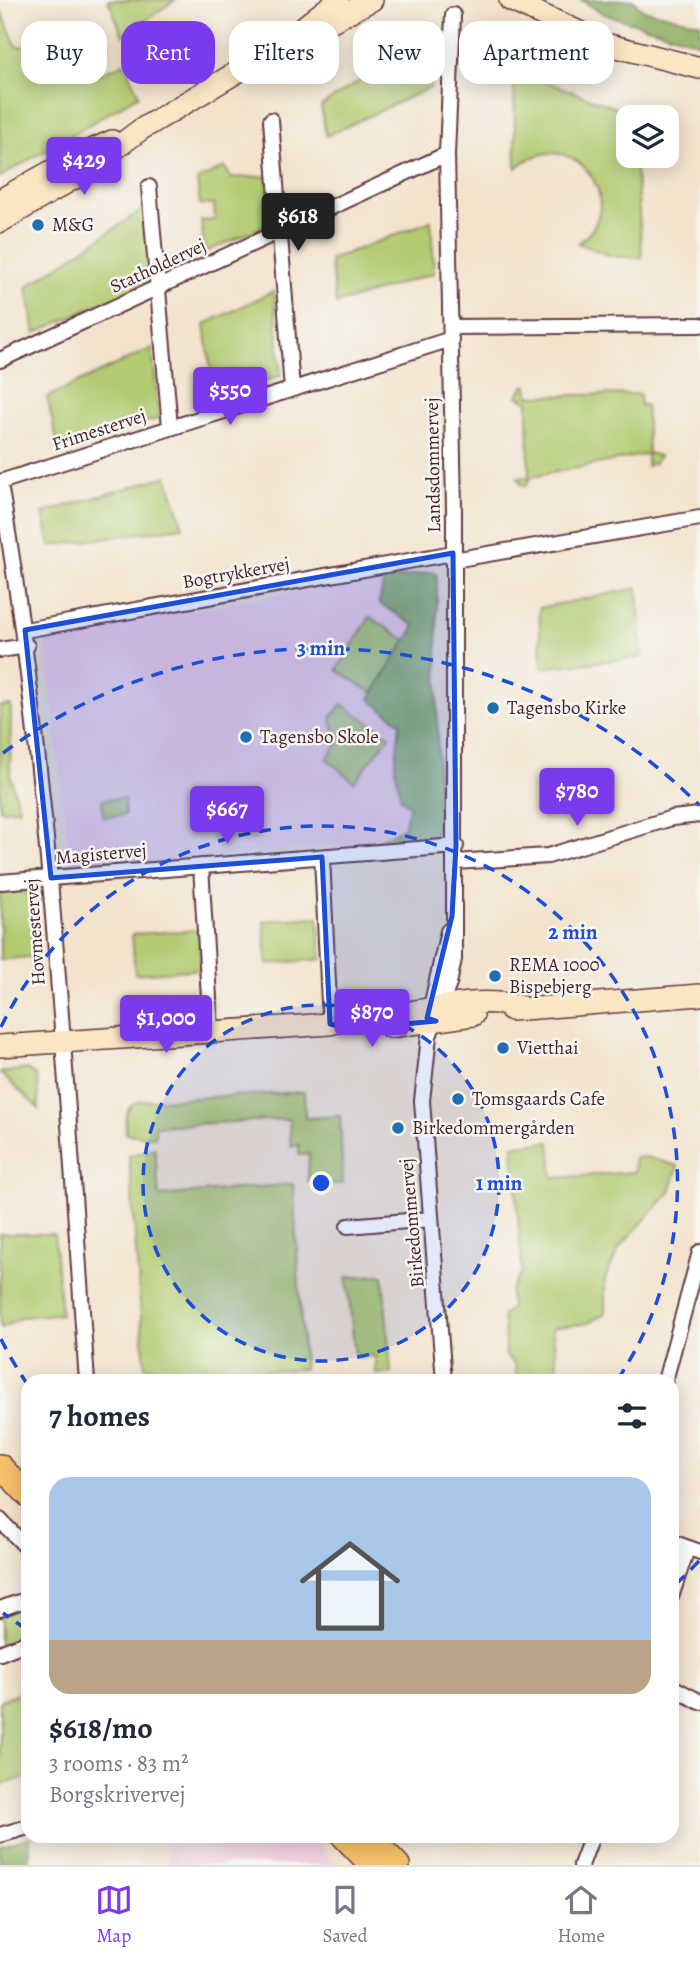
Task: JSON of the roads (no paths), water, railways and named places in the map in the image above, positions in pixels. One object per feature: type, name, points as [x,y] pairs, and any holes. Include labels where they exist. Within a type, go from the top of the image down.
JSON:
[{"type":"main road","points":[[0,1466],[21,1488]]},
{"type":"main road","points":[[360,1843],[382,1853]]},
{"type":"street","points":[[311,21],[338,0]]},
{"type":"street","points":[[337,21],[372,0]]},
{"type":"street","points":[[510,0],[606,44],[700,68],[700,77]]},
{"type":"street","points":[[530,0],[550,20]]},
{"type":"street","name":"Landsdommervej","points":[[436,1011],[454,959],[452,916],[456,846],[447,154],[453,15]]},
{"type":"street","points":[[0,222],[83,173],[140,130],[229,77]]},
{"type":"street","points":[[271,120],[292,389]]},
{"type":"street","points":[[0,200],[80,155],[140,130]]},
{"type":"street","name":"Statholdervej","points":[[0,360],[447,154]]},
{"type":"street","points":[[149,187],[170,427]]},
{"type":"street","name":"Frimestervej","points":[[0,483],[292,389],[451,333],[700,324]]},
{"type":"street","name":"Hovmestervej","points":[[0,483],[25,630],[51,878],[86,1374]]},
{"type":"street","name":"Bogtrykkervej","points":[[25,630],[453,556],[700,518]]},
{"type":"street","points":[[0,650],[27,646]]},
{"type":"street","points":[[455,862],[548,856],[672,818],[700,815]]},
{"type":"street","name":"Magistervej","points":[[0,882],[456,846]]},
{"type":"street","points":[[322,857],[330,1024]]},
{"type":"street","points":[[201,866],[211,1031]]},
{"type":"street","points":[[0,1046],[330,1024],[352,1029],[418,1026],[436,1011],[700,995]]},
{"type":"street","name":"Birkedommervej","points":[[436,1011],[429,1036],[422,1101],[443,1374]]},
{"type":"street","points":[[348,1226],[431,1219]]},
{"type":"street","points":[[667,1374],[700,1252]]},
{"type":"street","points":[[0,1520],[21,1542]]},
{"type":"street","points":[[679,1579],[693,1550]]},
{"type":"street","points":[[0,1609],[21,1602]]},
{"type":"street","points":[[0,1653],[21,1645]]},
{"type":"street","points":[[679,1691],[700,1702]]},
{"type":"street","points":[[0,1835],[21,1829]]},
{"type":"street","points":[[581,1865],[589,1843]]},
{"type":"place","name":"M&G","points":[[38,225]]},
{"type":"place","name":"Tagensbo Kirke","points":[[493,708]]},
{"type":"place","name":"Tagensbo Skole","points":[[246,737]]},
{"type":"place","name":"REMA 1000 Bispebjerg","points":[[495,976]]},
{"type":"place","name":"Vietthai","points":[[503,1048]]},
{"type":"place","name":"Tomsgaards Cafe","points":[[458,1099]]},
{"type":"place","name":"Birkedommergården","points":[[398,1128]]}]
